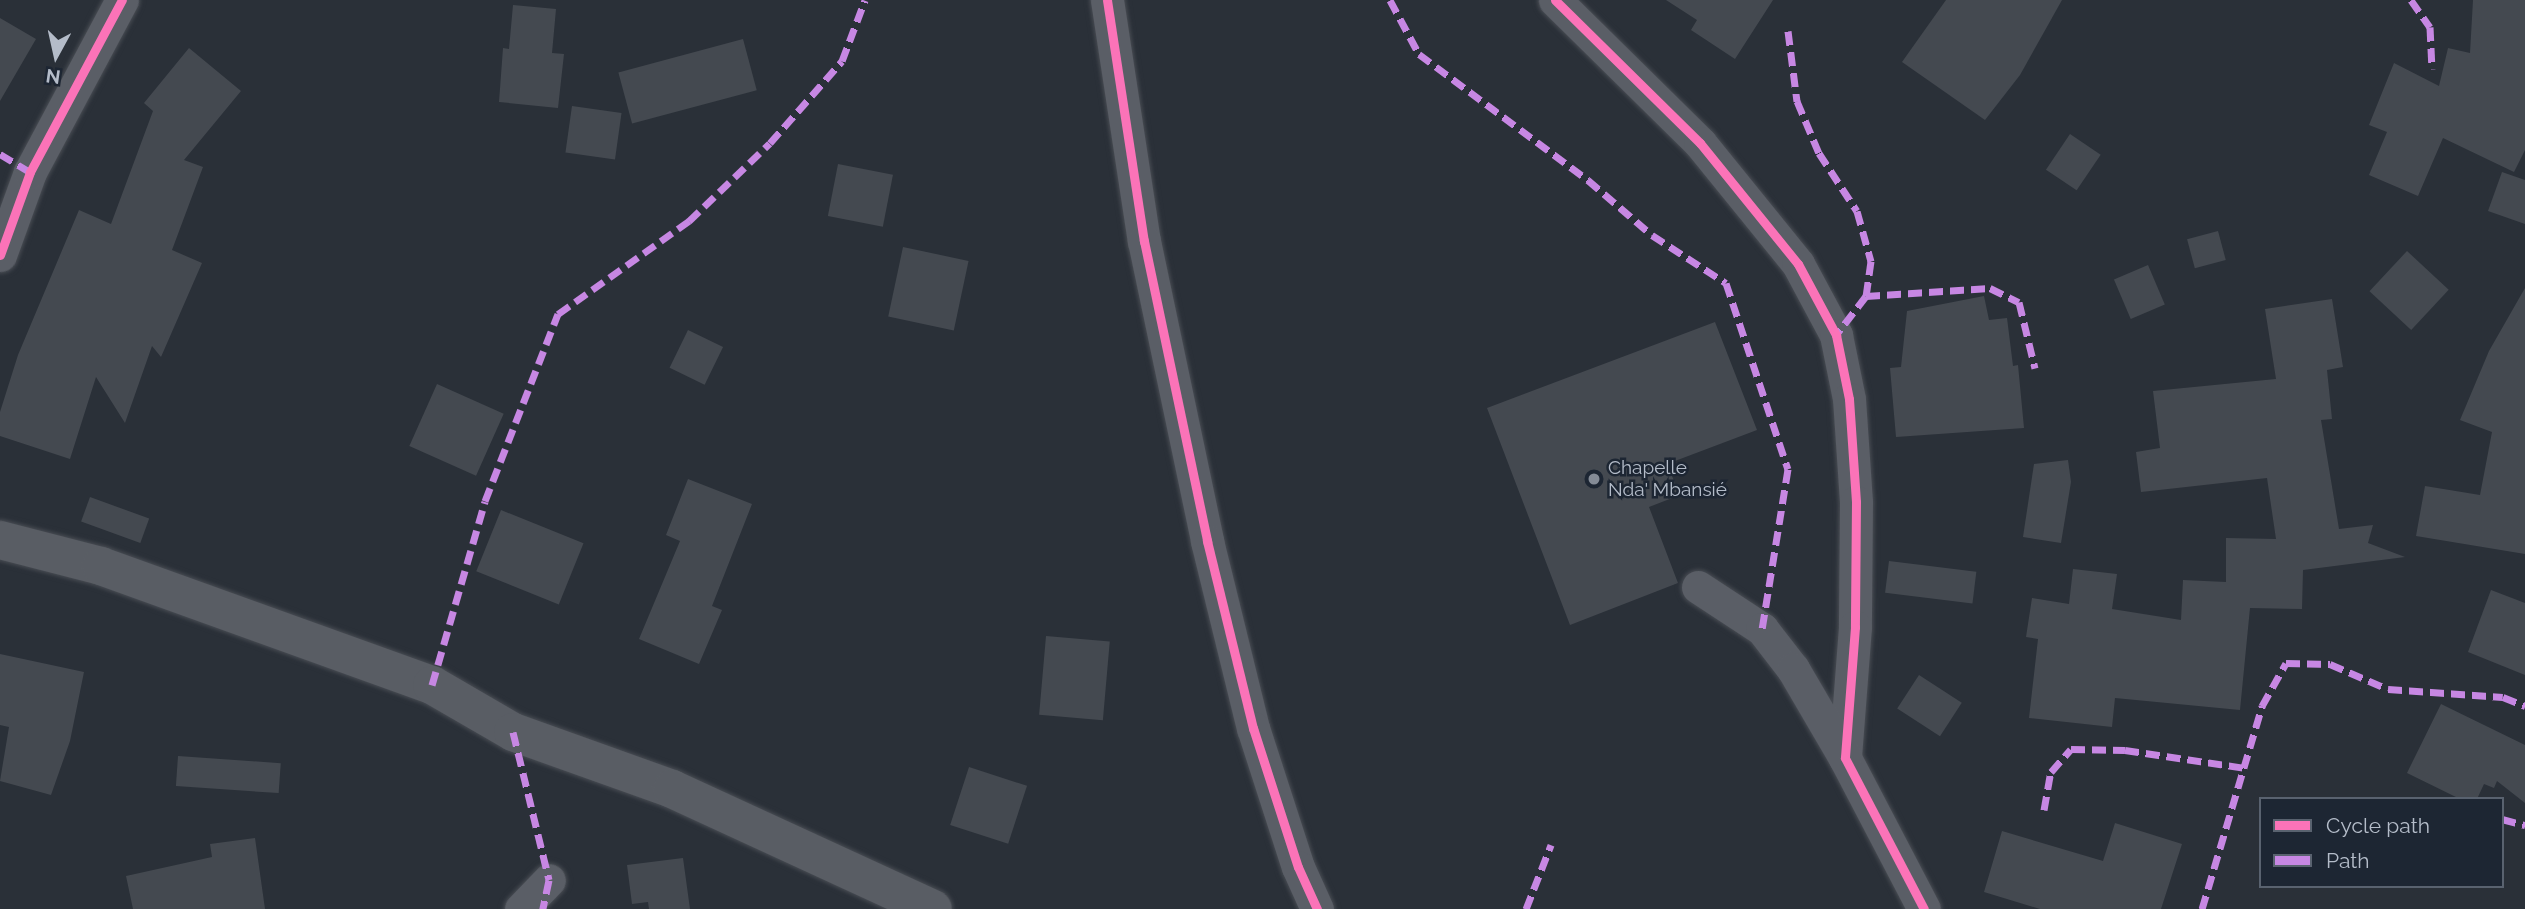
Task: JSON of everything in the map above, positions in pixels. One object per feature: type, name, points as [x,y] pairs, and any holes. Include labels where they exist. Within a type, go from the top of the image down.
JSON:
[{"type":"main road","points":[[0,540],[101,566],[432,685],[513,732],[672,789],[933,909]]},
{"type":"street","points":[[0,255],[30,172],[122,0]]},
{"type":"street","points":[[1107,0],[1144,241],[1207,541],[1253,728],[1298,867],[1317,909]]},
{"type":"street","points":[[1555,0],[1700,143],[1798,264],[1836,335],[1849,399],[1856,502],[1855,627],[1845,758]]},
{"type":"street","points":[[1698,587],[1762,629],[1793,669],[1845,758],[1924,909]]},
{"type":"street","points":[[521,909],[549,880]]},
{"type":"building","points":[[1666,0],[1773,0],[1735,59],[1691,30],[1697,20]]},
{"type":"building","points":[[1946,0],[2062,0],[2020,75],[1985,120],[1902,62]]},
{"type":"building","points":[[2473,0],[2525,0],[2525,150],[2514,172],[2443,138],[2418,196],[2369,175],[2387,132],[2369,125],[2394,63],[2439,86],[2448,48],[2470,53]]},
{"type":"building","points":[[513,5],[556,9],[552,53],[564,54],[558,108],[499,102],[503,48],[509,49]]},
{"type":"building","points":[[0,18],[36,39],[0,101]]},
{"type":"building","points":[[743,39],[757,90],[632,124],[618,72]]},
{"type":"building","points":[[189,48],[241,91],[184,160],[203,167],[172,250],[202,263],[161,357],[152,346],[125,423],[96,377],[70,459],[0,436],[0,412],[18,355],[79,210],[111,224],[153,111],[144,103]]},
{"type":"building","points":[[572,106],[622,113],[615,160],[565,153]]},
{"type":"building","points":[[2070,134],[2101,155],[2077,190],[2046,170]]},
{"type":"building","points":[[838,164],[893,175],[883,227],[828,216]]},
{"type":"building","points":[[2502,172],[2525,180],[2525,224],[2488,211]]},
{"type":"building","points":[[2218,231],[2226,260],[2195,268],[2187,239]]},
{"type":"building","points":[[903,247],[969,261],[954,330],[888,316]]},
{"type":"building","points":[[2407,251],[2449,290],[2411,330],[2369,291]]},
{"type":"building","points":[[2148,265],[2165,305],[2131,319],[2114,279]]},
{"type":"building","points":[[2525,288],[2525,554],[2416,536],[2425,486],[2480,495],[2492,432],[2460,420],[2489,351]]},
{"type":"building","points":[[1984,296],[1989,320],[2007,318],[2013,366],[2018,365],[2024,428],[1896,437],[1890,368],[1901,367],[1907,311]]},
{"type":"building","points":[[2332,299],[2343,367],[2327,370],[2332,419],[2321,420],[2339,529],[2373,525],[2368,543],[2405,557],[2303,570],[2302,609],[2250,608],[2240,710],[2115,698],[2112,727],[2029,718],[2038,639],[2026,637],[2032,598],[2069,604],[2073,569],[2117,574],[2112,609],[2181,620],[2183,580],[2226,582],[2226,538],[2276,539],[2267,478],[2141,492],[2136,452],[2160,448],[2153,391],[2276,379],[2265,309]]},
{"type":"building","name":"Chapelle Nda' Mbansié","points":[[1715,322],[1757,430],[1667,464],[1680,495],[1649,507],[1678,583],[1570,625],[1487,408]]},
{"type":"building","points":[[688,330],[723,347],[705,385],[670,368]]},
{"type":"building","points":[[437,384],[504,414],[476,476],[409,446]]},
{"type":"building","points":[[2068,460],[2071,482],[2061,543],[2023,537],[2034,464]]},
{"type":"building","points":[[688,479],[752,504],[712,606],[722,610],[699,664],[639,639],[680,541],[666,535]]},
{"type":"building","points":[[90,497],[149,519],[140,543],[81,521]]},
{"type":"building","points":[[501,510],[584,543],[559,605],[476,571]]},
{"type":"building","points":[[1889,561],[1976,572],[1972,603],[1885,593]]},
{"type":"building","points":[[2491,590],[2525,603],[2525,675],[2468,652]]},
{"type":"building","points":[[1046,636],[1110,642],[1103,720],[1039,715]]},
{"type":"building","points":[[0,654],[84,672],[70,741],[51,795],[0,781],[9,727],[0,725]]},
{"type":"building","points":[[1919,675],[1962,703],[1940,736],[1897,709]]},
{"type":"building","points":[[2441,704],[2525,745],[2525,803],[2497,781],[2494,788],[2484,784],[2478,797],[2456,797],[2407,773]]},
{"type":"building","points":[[178,756],[281,763],[279,793],[176,786]]},
{"type":"building","points":[[969,767],[1027,786],[1008,844],[950,825]]},
{"type":"building","points":[[2115,823],[2182,844],[2161,909],[2040,909],[1984,892],[2002,831],[2103,861]]},
{"type":"building","points":[[255,838],[265,909],[133,909],[126,876],[212,857],[210,844]]},
{"type":"building","points":[[683,858],[690,909],[649,909],[648,902],[632,904],[627,865]]},
{"type":"marked path","points":[[432,685],[485,501],[558,314],[689,221],[770,143],[842,61],[865,0]]},
{"type":"marked path","points":[[1390,0],[1419,54],[1588,180],[1652,235],[1726,283],[1788,469],[1762,629]]},
{"type":"marked path","points":[[2411,0],[2430,27],[2432,69]]},
{"type":"marked path","points":[[1788,31],[1797,101],[1819,153],[1857,211],[1871,261],[1866,296],[1836,335]]},
{"type":"marked path","points":[[0,154],[30,172]]},
{"type":"marked path","points":[[1866,296],[1990,288],[2019,302],[2035,368]]},
{"type":"marked path","points":[[2202,909],[2262,706],[2286,663],[2330,664],[2388,689],[2503,697],[2525,706]]},
{"type":"marked path","points":[[513,732],[549,880],[543,909]]},
{"type":"marked path","points":[[2044,810],[2051,772],[2071,749],[2125,750],[2245,768]]},
{"type":"marked path","points":[[2504,820],[2525,825]]},
{"type":"marked path","points":[[1526,909],[1551,845]]},
{"type":"cycle path","points":[[0,255],[30,172],[122,0]]},
{"type":"cycle path","points":[[1107,0],[1144,241],[1207,541],[1253,728],[1298,867],[1317,909]]},
{"type":"cycle path","points":[[1555,0],[1700,143],[1798,264],[1836,335],[1849,399],[1856,502],[1855,627],[1845,758],[1924,909]]},
{"type":"place","name":"Chapelle Nda' Mbansié","points":[[1594,479]]}]
